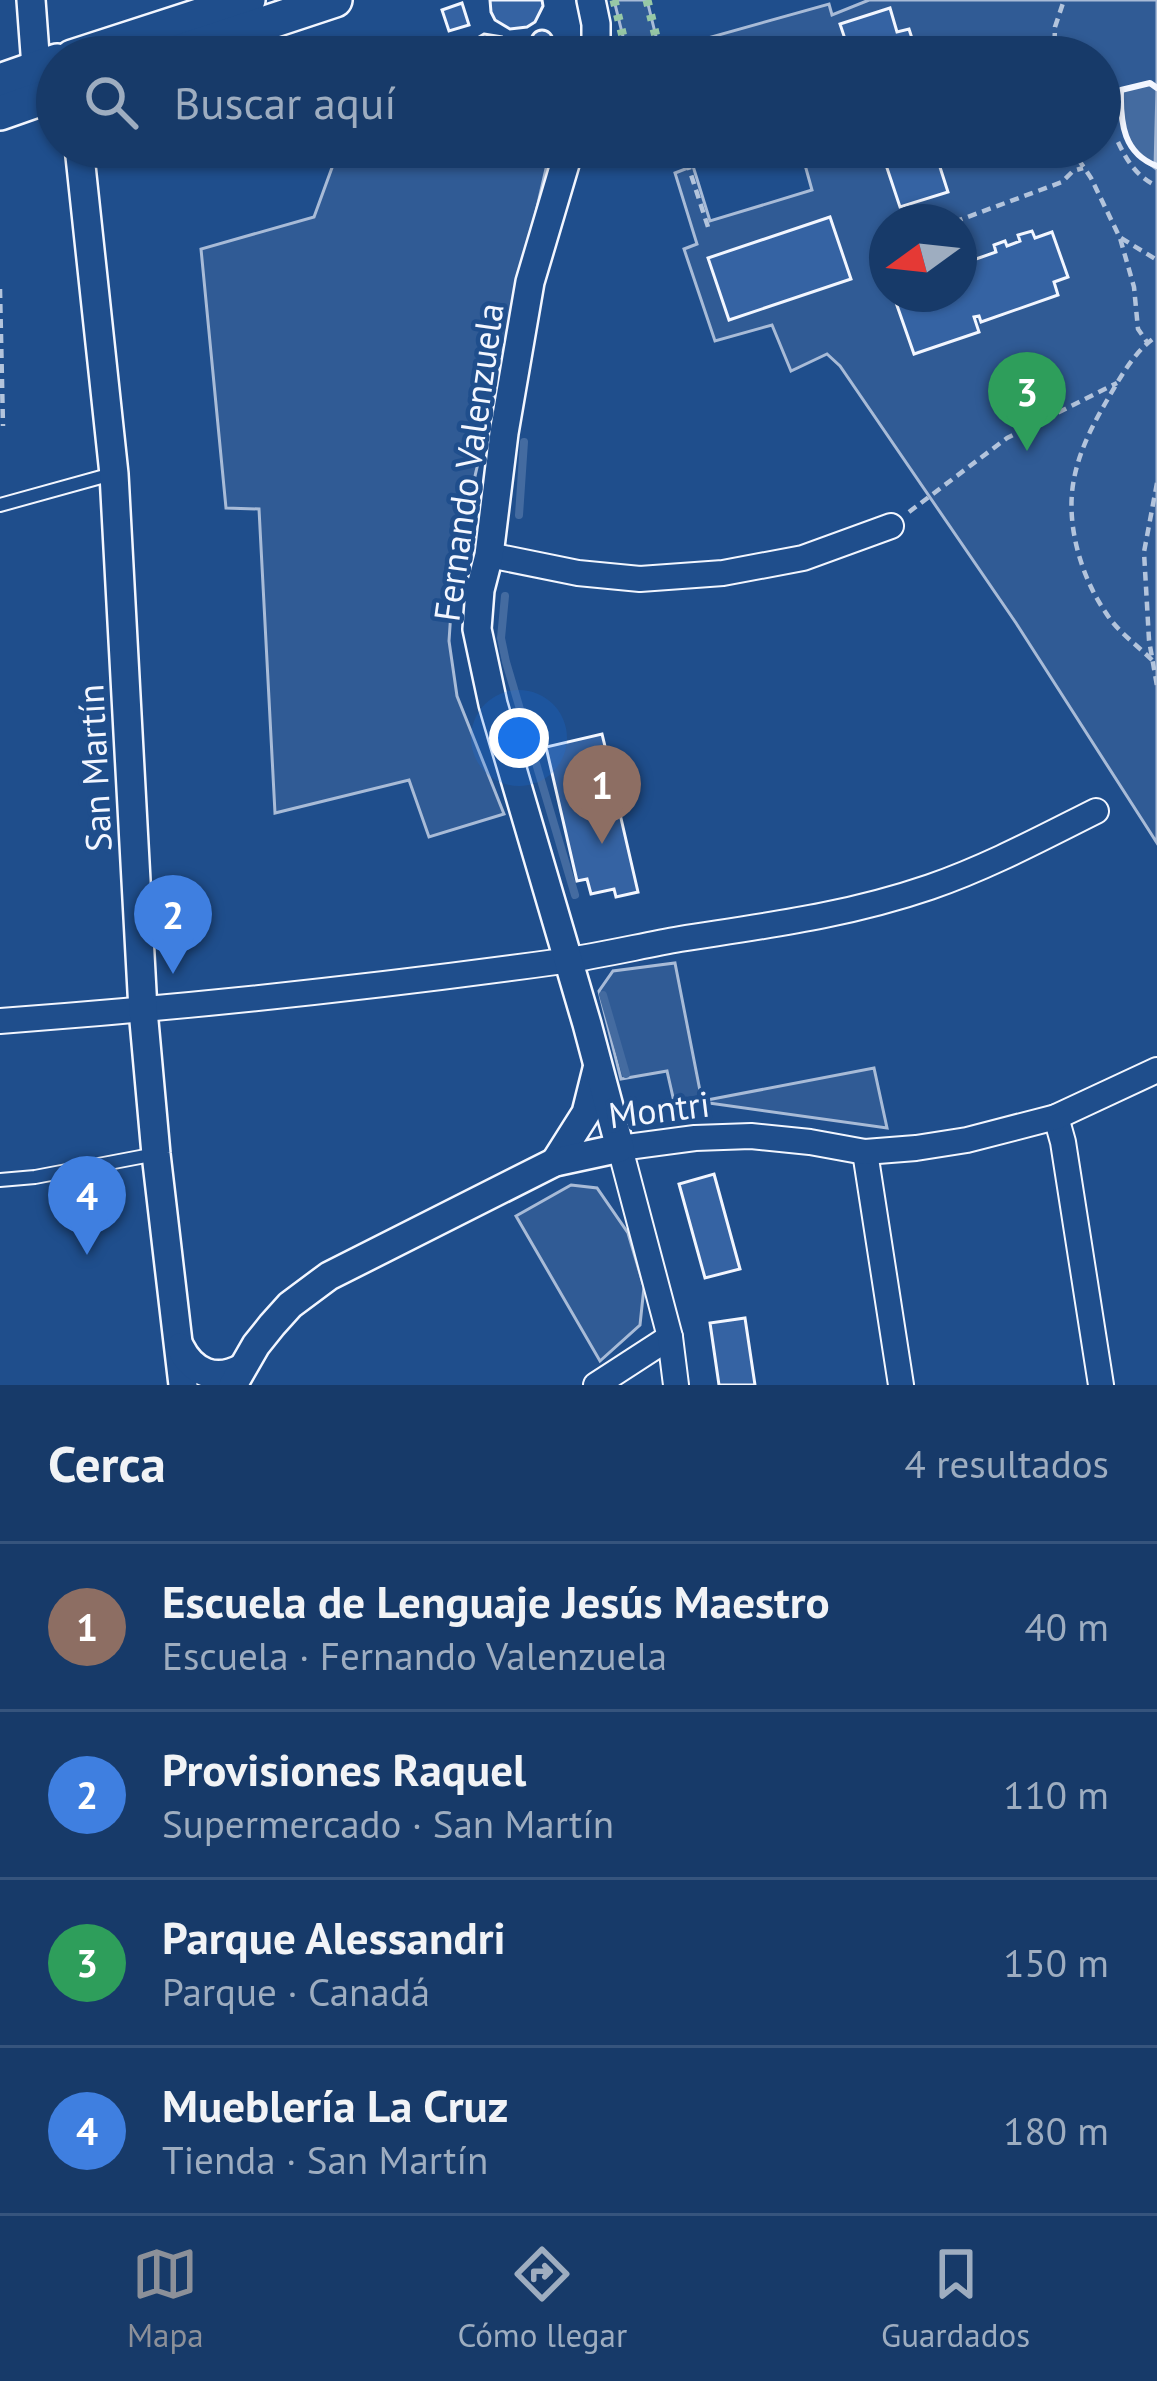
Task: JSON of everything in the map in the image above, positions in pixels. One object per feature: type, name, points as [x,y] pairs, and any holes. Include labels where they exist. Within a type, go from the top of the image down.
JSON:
[{"type":"main road","points":[[137,36],[248,0]]},
{"type":"main road","points":[[226,36],[335,0]]},
{"type":"main road","points":[[0,81],[36,78]]},
{"type":"main road","points":[[0,113],[36,88]]},
{"type":"street","points":[[32,0],[41,36]]},
{"type":"street","points":[[591,0],[596,36]]},
{"type":"street","name":"San Martín","points":[[81,168],[114,474],[143,1010],[183,1385]]},
{"type":"street","name":"Fernando Valenzuela","points":[[564,168],[530,282],[477,629],[482,662],[569,960],[670,1337],[676,1385]]},
{"type":"street","points":[[489,555],[578,573],[640,579],[702,575],[803,558],[891,526]]},
{"type":"street","points":[[0,1021],[328,991],[569,960],[854,910],[934,886],[1014,853],[1096,811]]},
{"type":"street","points":[[555,1162],[586,1113],[598,1065]]},
{"type":"street","name":"Montri","points":[[238,1377],[272,1324],[329,1276],[555,1162],[695,1138],[751,1136],[865,1152],[967,1140],[1056,1118],[1157,1070]]},
{"type":"street","points":[[1056,1118],[1101,1385]]},
{"type":"street","points":[[865,1152],[901,1385]]},
{"type":"street","points":[[596,1385],[670,1337]]},
{"type":"street","points":[[180,1347],[190,1364],[207,1374],[238,1377]]},
{"type":"lane","points":[[0,505],[114,474]]},
{"type":"lane","points":[[0,1180],[156,1154]]},
{"type":"path","points":[[1055,36],[1064,0]]},
{"type":"path","points":[[1121,148],[1143,180],[1157,186]]},
{"type":"path","points":[[689,168],[709,230]]},
{"type":"path","points":[[977,213],[1062,182],[1084,168],[1120,238],[1134,286],[1138,329],[1147,343]]},
{"type":"path","points":[[1120,238],[1157,260]]},
{"type":"path","points":[[0,289],[3,427]]},
{"type":"path","points":[[1152,659],[1124,635],[1091,588],[1074,532],[1073,482],[1096,420],[1117,383],[1157,336]]},
{"type":"path","points":[[891,526],[1007,438],[1117,383]]},
{"type":"path","points":[[1157,483],[1144,552],[1157,686]]},
{"type":"shaded area","points":[[614,0],[647,0],[656,36],[623,36]]},
{"type":"shaded area","points":[[869,0],[1157,0],[1157,843],[1016,623],[840,366],[827,354],[791,371],[772,325],[715,341],[684,249],[697,244],[675,173],[694,168],[710,221],[812,190],[806,168],[1121,168],[1121,36],[715,36],[829,4],[832,15]]},
{"type":"shaded area","points":[[1150,83],[1157,88],[1155,168],[1130,144],[1122,115],[1121,90]]},
{"type":"shaded area","points":[[332,168],[546,168],[454,567],[449,641],[457,696],[504,814],[429,837],[409,780],[275,813],[259,509],[226,508],[201,249],[314,217]]},
{"type":"shaded area","points":[[675,963],[702,1101],[874,1068],[887,1128],[702,1102],[675,1106],[667,1071],[621,1079],[599,991],[613,971]]},
{"type":"shaded area","points":[[571,1185],[597,1188],[628,1233],[644,1287],[640,1325],[600,1361],[516,1216]]},
{"type":"building","points":[[490,0],[542,0],[543,6],[535,22],[510,29],[495,20]]},
{"type":"building","points":[[462,3],[469,25],[449,31],[442,10]]},
{"type":"building","points":[[890,8],[897,32],[909,29],[911,36],[844,36],[840,24]]},
{"type":"building","points":[[887,168],[940,168],[948,192],[899,204]]},
{"type":"building","points":[[830,217],[851,279],[729,320],[708,258]]},
{"type":"building","points":[[1032,231],[1035,238],[1052,232],[1068,277],[1054,282],[1058,295],[981,322],[979,316],[974,317],[979,332],[914,354],[899,312],[977,312],[977,259],[996,252],[994,245],[1020,241],[1018,235]]},
{"type":"building","points":[[602,734],[613,779],[600,782],[605,804],[617,801],[638,892],[616,897],[614,889],[591,894],[587,879],[577,881],[546,747]]},
{"type":"building","points":[[714,1174],[740,1269],[705,1278],[679,1184]]},
{"type":"building","points":[[745,1318],[755,1385],[719,1385],[710,1323]]},
{"type":"waterway","points":[[519,515],[524,442]]},
{"type":"waterway","points":[[505,596],[501,638],[506,662],[575,895]]},
{"type":"waterway","points":[[603,995],[626,1074]]},
{"type":"hedge","points":[[614,0],[623,36]]},
{"type":"hedge","points":[[647,0],[656,36]]},
{"type":"wall","points":[[1157,88],[1150,83],[1121,90],[1126,136],[1137,154],[1157,166]]},
{"type":"place","name":"Parque Alessandri","points":[[1027,451]]},
{"type":"place","name":"Escuela de Lenguaje Jesús Maestro","points":[[602,844]]},
{"type":"place","name":"Provisiones Raquel","points":[[173,974]]},
{"type":"place","name":"Mueblería La Cruz","points":[[87,1255]]}]
